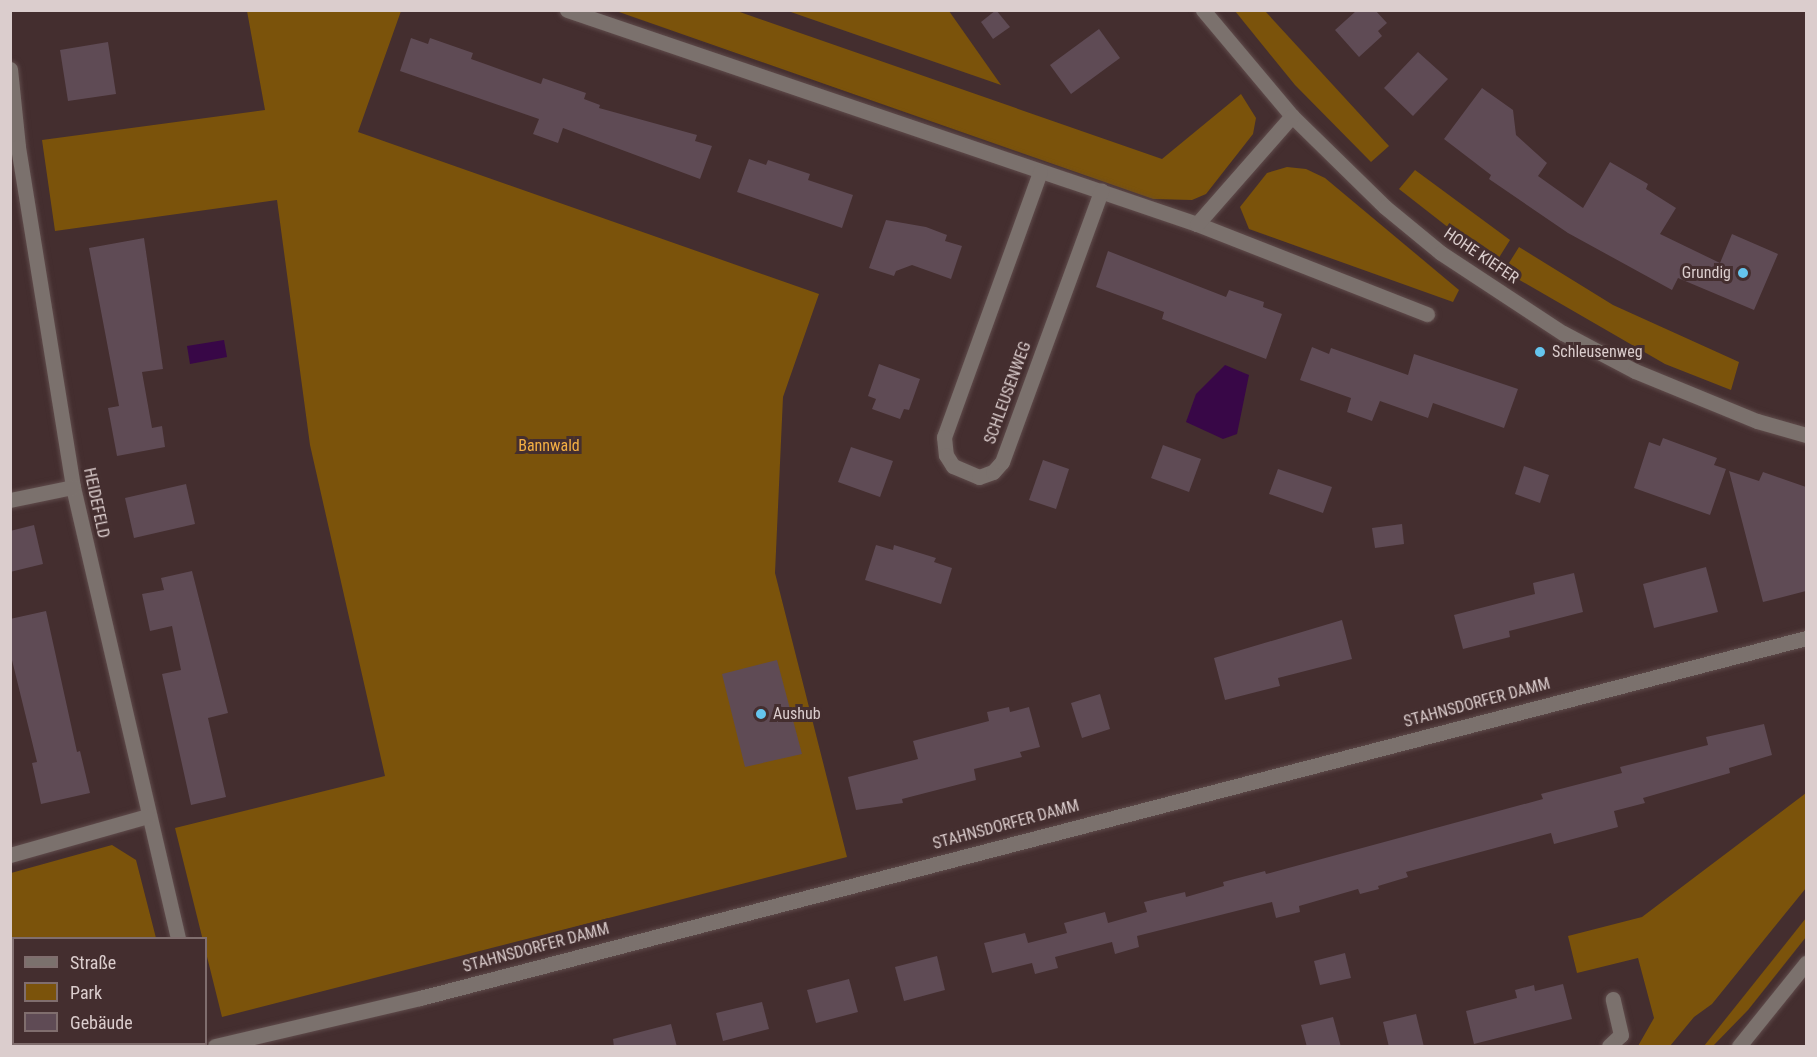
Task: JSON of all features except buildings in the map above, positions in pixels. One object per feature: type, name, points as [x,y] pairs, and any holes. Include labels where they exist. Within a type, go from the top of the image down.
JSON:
[{"type":"street","points":[[567,10],[1197,224],[1427,314]]},
{"type":"street","name":"HOHE KIEFER","points":[[1203,10],[1292,116],[1385,207],[1433,246],[1563,333],[1693,397],[1806,435]]},
{"type":"street","name":"HEIDEFELD","points":[[10,69],[14,147],[73,487],[178,937]]},
{"type":"street","points":[[1197,224],[1292,116]]},
{"type":"street","name":"SCHLEUSENWEG","points":[[1040,172],[944,437],[946,455],[953,466],[979,477],[993,472],[1002,462],[1101,191]]},
{"type":"street","points":[[10,500],[73,487]]},
{"type":"street","name":"STAHNSDORFER DAMM","points":[[215,1047],[420,998],[1806,638]]},
{"type":"street","points":[[10,855],[148,816]]},
{"type":"street","points":[[1739,1047],[1806,963]]},
{"type":"street","points":[[1609,1047],[1621,1035],[1613,999]]},
{"type":"green space","name":"Bannwald","points":[[247,11],[401,11],[358,132],[819,294],[783,397],[775,573],[847,857],[222,1017],[207,957],[207,937],[202,937],[175,828],[385,776],[310,445],[277,200],[55,231],[42,140],[265,110]]},
{"type":"green space","points":[[616,11],[737,11],[1162,159],[1241,94],[1256,118],[1253,134],[1206,194],[1192,200],[1153,199]]},
{"type":"green space","points":[[788,11],[949,11],[1001,85]]},
{"type":"green space","points":[[1235,11],[1265,11],[1389,146],[1371,162],[1295,85]]},
{"type":"green space","points":[[1287,167],[1306,169],[1325,178],[1459,290],[1453,302],[1249,229],[1240,207],[1267,173]]},
{"type":"green space","points":[[1415,170],[1510,240],[1495,264],[1399,189]]},
{"type":"green space","points":[[1519,247],[1613,305],[1739,362],[1731,390],[1665,364],[1504,271]]},
{"type":"green space","points":[[1806,793],[1806,888],[1712,1004],[1694,1017],[1670,1046],[1638,1046],[1654,1018],[1638,958],[1577,973],[1568,936],[1642,917]]},
{"type":"green space","points":[[112,845],[136,860],[156,937],[12,937],[12,1045],[70,1045],[11,1046],[11,873]]},
{"type":"green space","points":[[1806,918],[1806,937],[1748,1010],[1713,1046],[1704,1046]]},
{"type":"shaded area","points":[[224,340],[227,357],[190,364],[187,346]]},
{"type":"shaded area","points":[[1225,365],[1249,375],[1237,434],[1223,439],[1186,422],[1196,394]]},
{"type":"place","name":"Grundig","points":[[1743,273]]},
{"type":"place","name":"Schleusenweg","points":[[1540,352]]},
{"type":"place","name":"Aushub","points":[[761,714]]}]
